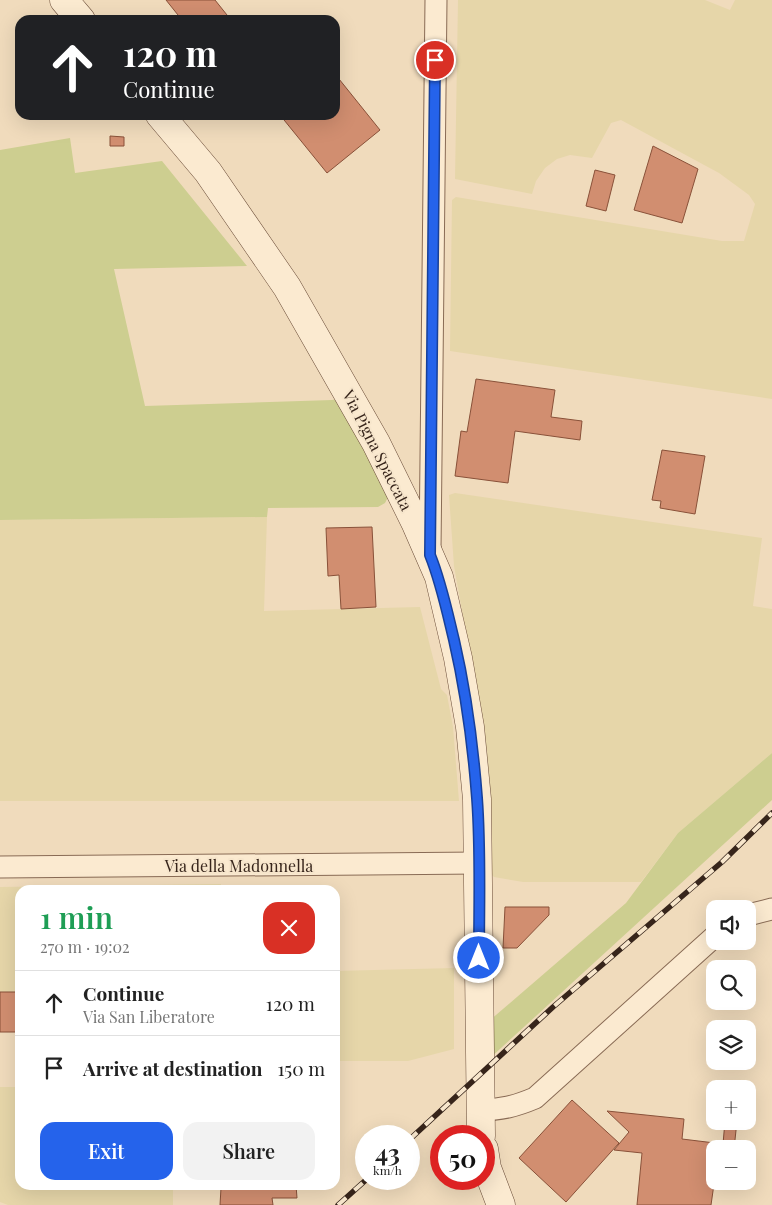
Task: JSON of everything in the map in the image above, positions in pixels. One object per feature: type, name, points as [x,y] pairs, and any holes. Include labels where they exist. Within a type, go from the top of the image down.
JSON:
[{"type":"main road","points":[[64,0],[77,15]]},
{"type":"main road","name":"Via Pigna Spaccata","points":[[164,120],[208,172],[287,287],[338,373],[376,443],[439,577],[452,631],[470,728],[477,800],[482,1125]]},
{"type":"main road","name":"Via Pigna Spaccata","points":[[495,1189],[501,1205]]},
{"type":"street","points":[[430,555],[436,0]]},
{"type":"street","name":"Via della Madonnella","points":[[0,867],[479,863]]},
{"type":"street","points":[[756,913],[772,909]]},
{"type":"street","points":[[487,1125],[498,1110],[517,1106],[535,1098],[706,944]]},
{"type":"shaded area","points":[[458,0],[705,0],[730,10],[735,0],[772,0],[772,399],[450,351],[452,200],[456,197],[722,241],[744,241],[755,204],[749,195],[719,173],[621,120],[611,123],[592,158],[570,155],[557,159],[545,168],[536,181],[532,194],[455,179]]},
{"type":"shaded area","points":[[455,493],[762,538],[753,606],[772,609],[772,753],[678,833],[641,882],[523,882],[494,877],[491,874],[472,667],[454,566],[449,495]]},
{"type":"shaded area","points":[[267,517],[264,611],[420,607],[441,689],[447,695],[453,727],[459,801],[0,801],[0,520]]},
{"type":"shaded area","points":[[221,884],[221,885],[147,885]]},
{"type":"shaded area","points":[[0,887],[15,887],[15,992],[0,992]]},
{"type":"shaded area","points":[[454,968],[454,1049],[408,1061],[340,1061],[340,971]]},
{"type":"shaded area","points":[[0,1087],[15,1087],[15,1190],[173,1190],[173,1205],[8,1205],[0,1202]]},
{"type":"green space","points":[[70,138],[75,173],[162,161],[247,266],[114,269],[145,406],[332,400],[344,398],[388,497],[385,503],[378,507],[268,508],[267,517],[0,520],[0,150]]},
{"type":"green space","points":[[772,753],[772,800],[489,1059],[489,1021],[626,903],[678,833]]},
{"type":"building","points":[[166,0],[215,0],[227,15],[178,15]]},
{"type":"building","points":[[340,80],[380,130],[327,173],[284,120],[340,120]]},
{"type":"building","points":[[110,136],[124,137],[124,146],[110,146]]},
{"type":"building","points":[[653,146],[698,169],[682,223],[634,210]]},
{"type":"building","points":[[595,170],[615,175],[606,211],[586,206]]},
{"type":"building","points":[[476,379],[555,390],[551,417],[582,421],[580,440],[515,431],[508,483],[455,476],[461,431],[467,432]]},
{"type":"building","points":[[662,450],[705,456],[695,514],[660,508],[661,501],[652,500]]},
{"type":"building","points":[[372,527],[376,607],[341,609],[339,575],[328,576],[326,528]]},
{"type":"building","points":[[505,907],[549,907],[549,915],[517,948],[503,948]]},
{"type":"building","points":[[0,992],[15,992],[15,1032],[0,1032]]},
{"type":"building","points":[[572,1100],[619,1143],[566,1202],[519,1158]]},
{"type":"building","points":[[607,1111],[684,1119],[682,1139],[706,1142],[706,1190],[713,1190],[711,1205],[637,1205],[642,1153],[614,1150],[629,1132]]},
{"type":"building","points":[[724,1130],[736,1130],[735,1140],[723,1140]]},
{"type":"building","points":[[221,1190],[296,1190],[297,1198],[272,1198],[273,1205],[220,1205]]},
{"type":"railway","points":[[420,1130],[553,1007],[722,862],[772,813]]},
{"type":"railway","points":[[338,1205],[355,1190]]},
{"type":"route","points":[[435,60],[430,555],[439,577],[458,658],[470,728],[477,800],[479,958]]}]
